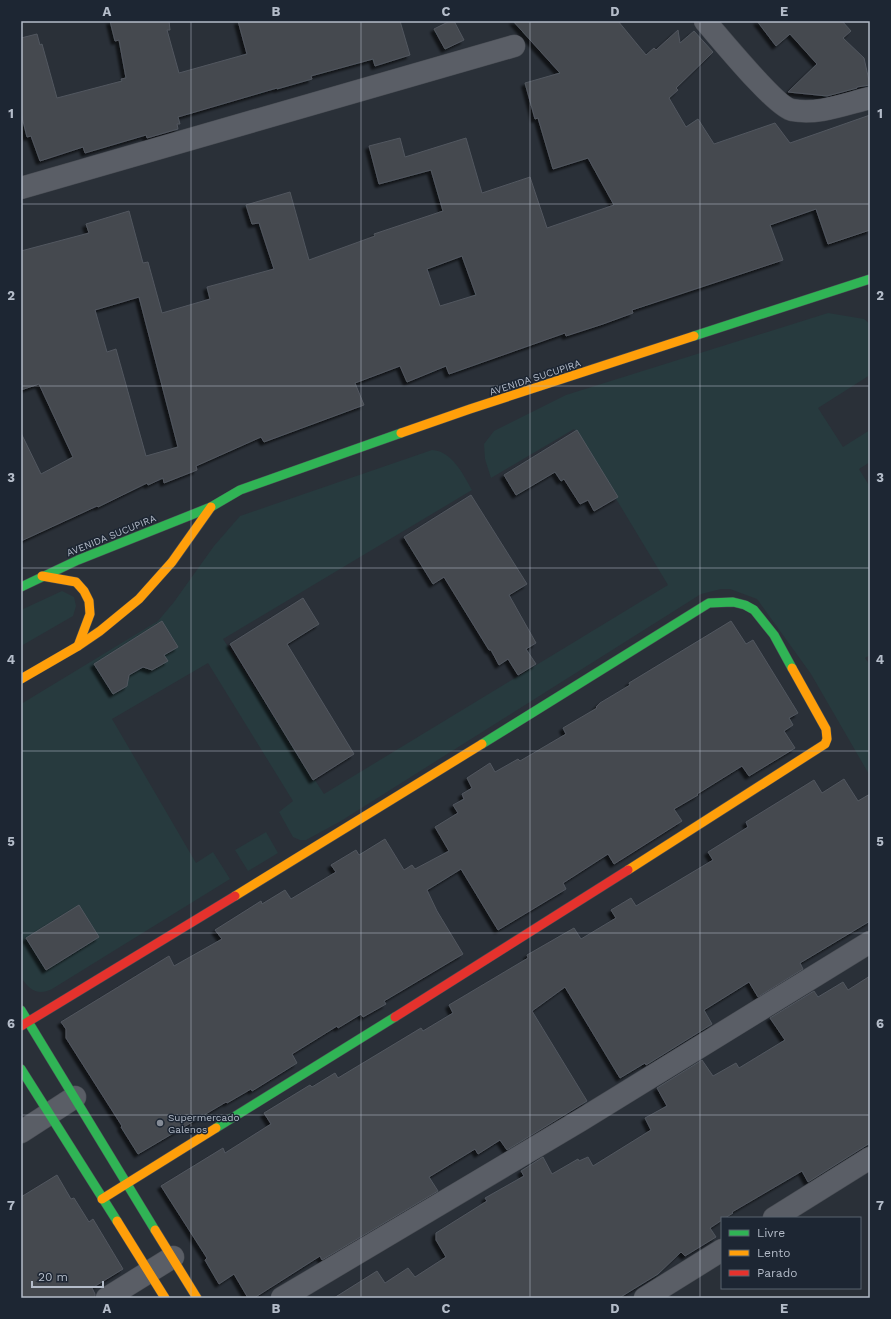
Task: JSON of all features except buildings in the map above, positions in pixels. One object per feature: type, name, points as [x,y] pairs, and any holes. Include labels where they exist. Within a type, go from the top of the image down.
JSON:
[{"type":"street","points":[[705,21],[775,99],[790,110],[823,110],[870,98]]},
{"type":"street","points":[[21,188],[514,46]]},
{"type":"street","name":"AVENIDA SUCUPIRA","points":[[21,587],[78,560],[211,507],[240,490],[470,409],[870,279]]},
{"type":"street","name":"AVENIDA SUCUPIRA","points":[[21,678],[78,646],[100,631],[139,599],[172,562],[211,507]]},
{"type":"street","points":[[42,576],[76,582],[84,591],[89,601],[90,614],[78,646]]},
{"type":"street","points":[[25,1024],[338,834],[709,602],[733,602],[745,605],[754,610],[774,635],[826,729],[827,739],[825,744],[508,947],[102,1199]]},
{"type":"street","points":[[282,1298],[581,1120],[870,942]]},
{"type":"street","points":[[21,1010],[25,1024],[75,1097],[197,1298]]},
{"type":"street","points":[[21,1069],[165,1298]]},
{"type":"street","points":[[21,1132],[50,1115],[75,1097]]},
{"type":"street","points":[[776,1217],[870,1158]]},
{"type":"street","points":[[645,1298],[721,1251]]},
{"type":"street","points":[[106,1298],[173,1257]]},
{"type":"green space","points":[[828,313],[864,319],[870,324],[870,375],[818,408],[843,447],[870,430],[870,462],[859,469],[870,487],[870,655],[865,658],[870,665],[870,776],[811,674],[757,599],[730,589],[721,589],[701,594],[341,821],[306,840],[300,840],[293,837],[279,812],[293,801],[208,663],[112,719],[196,863],[213,852],[230,879],[52,989],[38,992],[24,982],[21,977],[21,704],[158,621],[174,602],[214,546],[240,516],[432,450],[445,454],[456,464],[472,490],[223,639],[324,794],[668,585],[574,429],[491,478],[485,459],[484,444],[494,431],[566,395]]},
{"type":"green space","points":[[62,591],[74,597],[76,606],[73,616],[21,646],[21,610]]},
{"type":"green space","points":[[266,832],[278,853],[248,871],[235,850]]},
{"type":"traffic: fast","points":[[694,336],[870,279]]},
{"type":"traffic: fast","points":[[21,587],[78,560],[211,507],[240,490],[401,433]]},
{"type":"traffic: fast","points":[[482,744],[709,603],[733,602],[745,605],[754,610],[774,635],[792,668]]},
{"type":"traffic: fast","points":[[21,1010],[155,1230]]},
{"type":"traffic: fast","points":[[216,1128],[395,1017]]},
{"type":"traffic: fast","points":[[21,1069],[117,1221]]},
{"type":"traffic: slow","points":[[401,433],[694,336]]},
{"type":"traffic: slow","points":[[21,679],[78,646],[100,631],[139,599],[172,562],[211,507]]},
{"type":"traffic: slow","points":[[42,576],[76,582],[84,591],[89,601],[90,614],[78,646]]},
{"type":"traffic: slow","points":[[628,870],[825,744],[827,739],[826,729],[792,668]]},
{"type":"traffic: slow","points":[[235,896],[482,744]]},
{"type":"traffic: slow","points":[[102,1199],[216,1128]]},
{"type":"traffic: slow","points":[[117,1221],[165,1298]]},
{"type":"traffic: slow","points":[[155,1230],[197,1298]]},
{"type":"traffic: jam","points":[[395,1017],[628,870]]},
{"type":"traffic: jam","points":[[21,1026],[235,896]]},
{"type":"place","name":"Supermercado Galenos","points":[[160,1123]]}]
